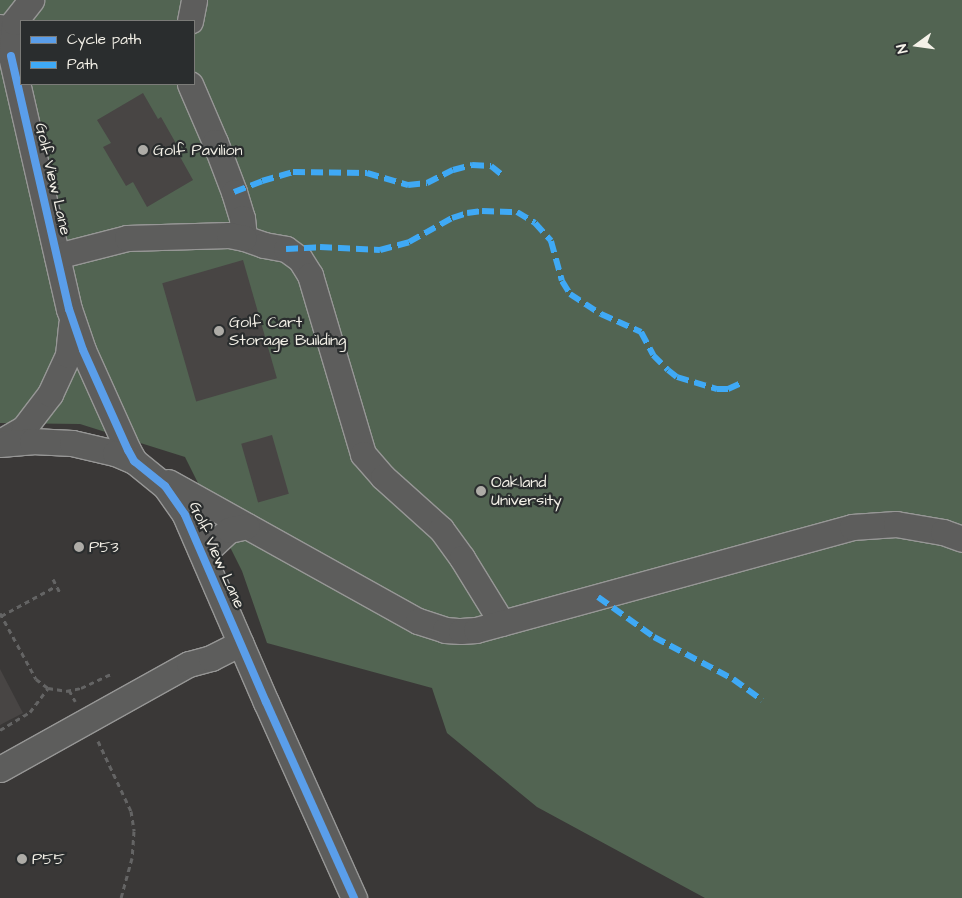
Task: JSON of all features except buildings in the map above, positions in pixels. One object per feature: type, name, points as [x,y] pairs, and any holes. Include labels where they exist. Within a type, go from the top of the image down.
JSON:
[{"type":"street","points":[[11,56],[15,40],[14,22],[31,0]]},
{"type":"street","points":[[190,20],[194,0]]},
{"type":"street","points":[[0,27],[3,42],[11,56]]},
{"type":"street","name":"Golf View Lane","points":[[11,56],[69,309],[83,350],[122,439],[142,467],[178,501],[354,898]]},
{"type":"street","points":[[190,85],[234,192],[242,218],[244,238]]},
{"type":"street","points":[[57,256],[127,238],[229,235],[286,249],[300,259],[306,267],[315,287],[357,441],[363,454],[382,477],[441,528],[502,623]]},
{"type":"street","points":[[0,443],[24,428],[38,412],[63,371],[70,342],[69,309]]},
{"type":"street","points":[[0,443],[32,441],[72,443],[115,453],[429,626],[461,631],[502,623],[852,527],[896,524],[943,532],[962,539]]},
{"type":"street","points":[[203,554],[229,530],[246,526]]},
{"type":"street","points":[[0,769],[189,664],[211,658],[240,643]]},
{"type":"path","points":[[53,579],[60,593]]},
{"type":"path","points":[[56,586],[1,615],[36,679],[48,688],[66,691],[81,688],[113,673]]},
{"type":"path","points":[[0,730],[30,712],[48,688]]},
{"type":"path","points":[[94,732],[131,811],[134,831],[132,858],[121,898]]},
{"type":"shaded area","name":"Oakland University","points":[[0,0],[962,0],[962,898],[0,898]]},
{"type":"green space","name":"Oakland University","points":[[0,0],[962,0],[962,898],[705,898],[537,807],[447,733],[432,688],[267,643],[242,571],[185,457],[80,424],[0,423]]},
{"type":"marked path","points":[[234,192],[293,172],[367,173],[408,185],[427,183],[453,170],[472,165],[491,166],[501,174]]},
{"type":"marked path","points":[[286,249],[320,247],[380,250],[409,242],[452,218],[467,213],[482,211],[517,212],[535,223],[551,241],[562,281],[570,294],[601,314],[641,332],[653,355],[677,377],[717,389],[728,389],[744,382]]},
{"type":"marked path","points":[[598,597],[654,637],[733,679],[762,700]]},
{"type":"cycle path","points":[[11,56],[69,309],[83,350],[134,461],[165,486],[185,515],[354,898]]},
{"type":"place","name":"Golf Pavilion","points":[[143,150]]},
{"type":"place","name":"Golf Cart Storage Building","points":[[219,331]]},
{"type":"place","name":"Oakland University","points":[[481,491]]},
{"type":"place","name":"P53","points":[[79,547]]},
{"type":"place","name":"P55","points":[[22,859]]}]
